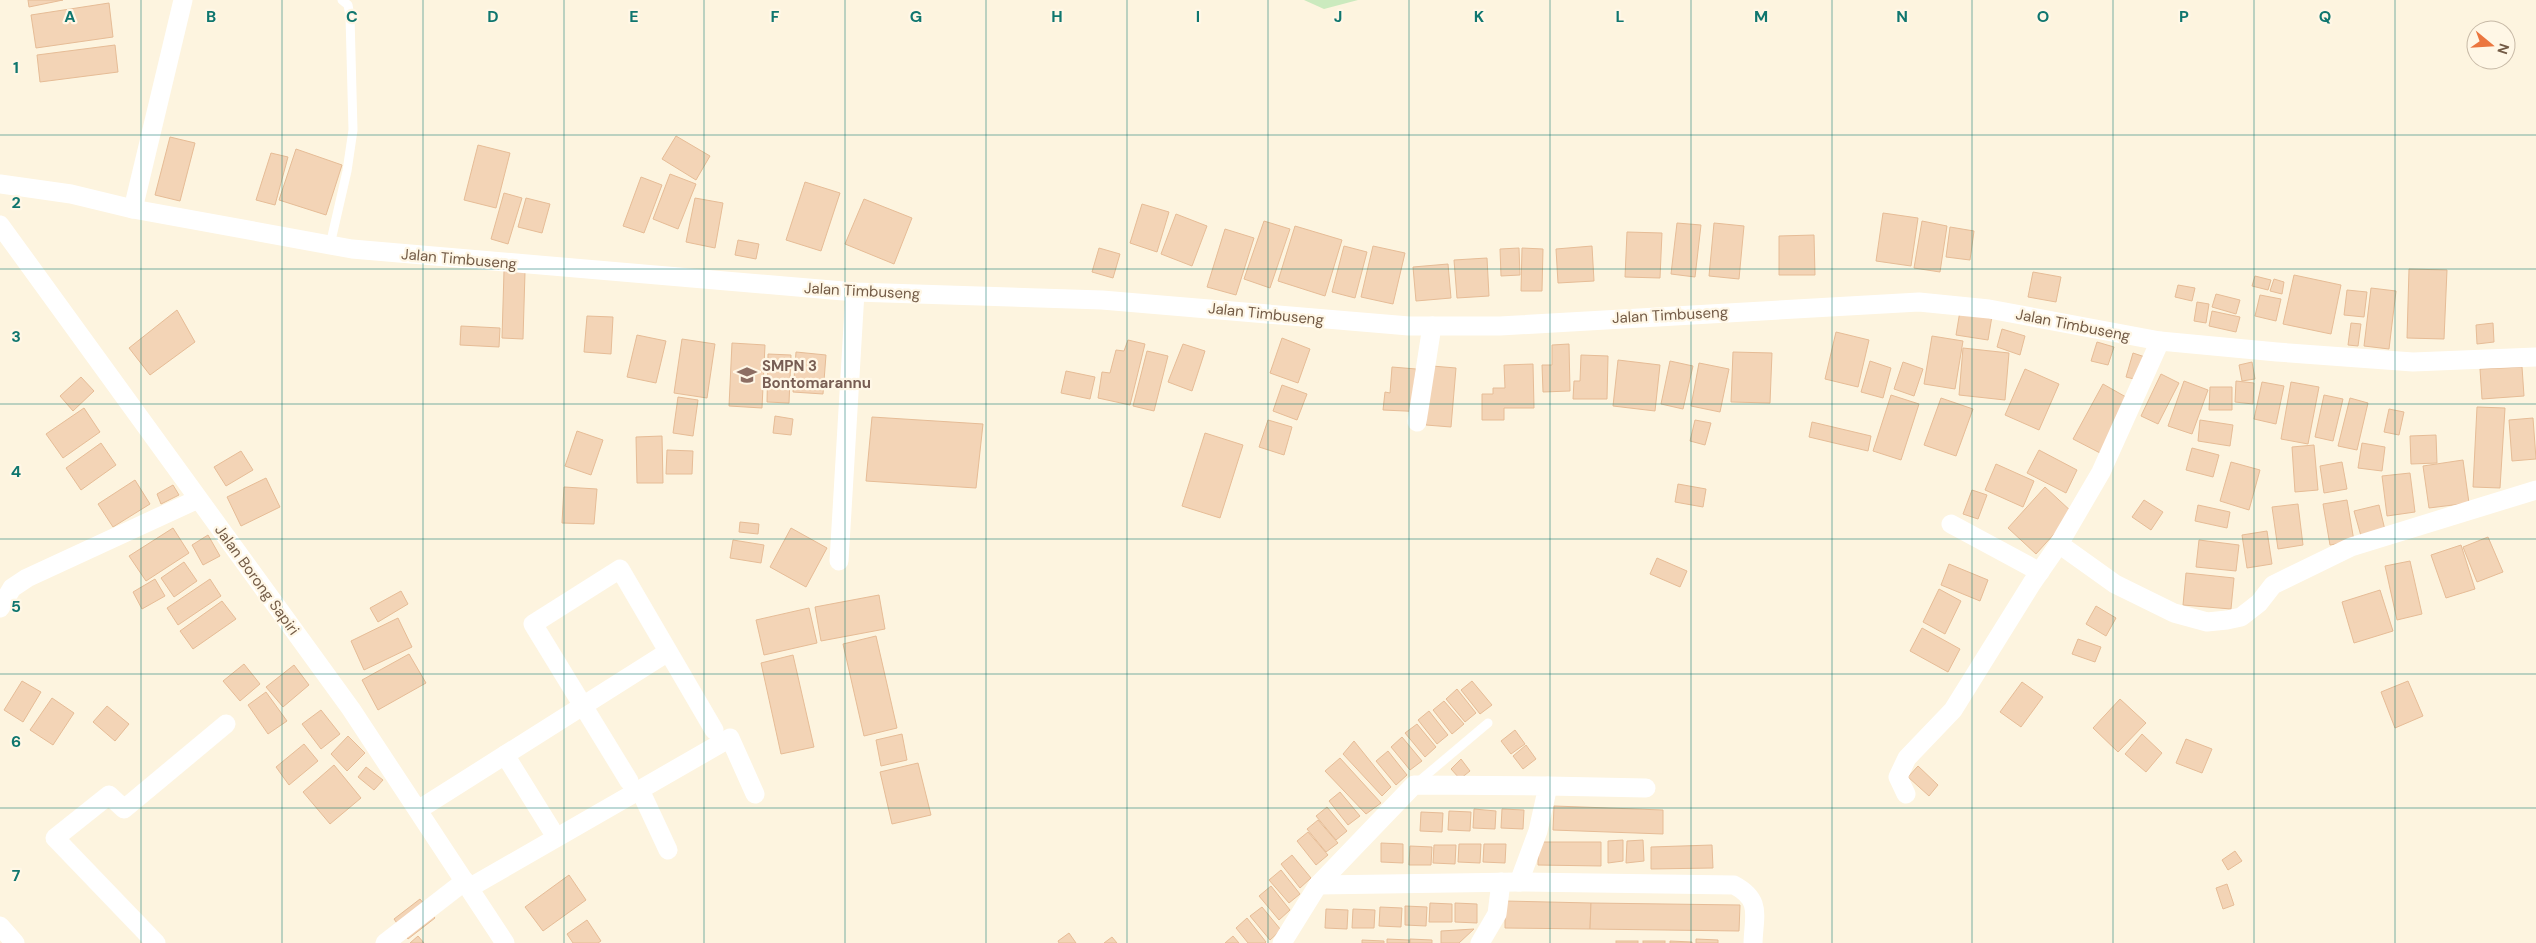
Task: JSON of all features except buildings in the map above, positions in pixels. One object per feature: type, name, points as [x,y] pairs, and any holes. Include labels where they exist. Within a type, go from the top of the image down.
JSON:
[{"type":"street","points":[[133,209],[183,0]]},
{"type":"street","name":"Jalan Timbuseng","points":[[0,184],[71,194],[133,209],[352,249],[538,267],[855,292],[1102,300],[1211,308],[1274,316],[1432,326],[1500,326],[1919,302],[1989,309],[2160,341],[2413,362],[2536,357]]},
{"type":"street","name":"Jalan Borong Sapiri","points":[[0,225],[351,709],[504,943]]},
{"type":"street","points":[[838,561],[855,292]]},
{"type":"street","points":[[1417,422],[1432,326]]},
{"type":"street","points":[[1906,794],[1898,777],[1908,758],[1953,710],[2059,544],[2101,472],[2160,341]]},
{"type":"street","points":[[2059,544],[2115,584],[2174,613],[2207,622],[2227,620],[2241,617],[2259,603],[2272,585],[2351,548],[2536,490]]},
{"type":"street","points":[[0,608],[12,588],[27,578],[198,499]]},
{"type":"street","points":[[1951,524],[2040,572]]},
{"type":"street","points":[[668,850],[634,786],[533,624],[620,569],[714,730]]},
{"type":"street","points":[[418,810],[668,652]]},
{"type":"street","points":[[156,943],[55,838],[109,796],[124,809],[226,724]]},
{"type":"street","points":[[385,943],[467,884],[634,786],[730,738],[755,794]]},
{"type":"street","points":[[505,755],[551,829]]},
{"type":"street","points":[[1282,943],[1318,885],[1414,786],[1646,788]]},
{"type":"street","points":[[1519,882],[1538,831],[1548,786]]},
{"type":"street","points":[[1318,885],[1500,882],[1734,885],[1747,892],[1754,901],[1754,943]]},
{"type":"street","points":[[1480,943],[1497,914],[1500,882]]},
{"type":"street","points":[[0,926],[15,943]]},
{"type":"lane","points":[[330,245],[347,171],[353,130],[350,16],[348,5],[342,0]]},
{"type":"lane","points":[[1414,786],[1488,723]]},
{"type":"green space","points":[[1304,0],[1358,0],[1324,9]]},
{"type":"place","name":"SMPN 3 Bontomarannu","points":[[747,375]]}]
